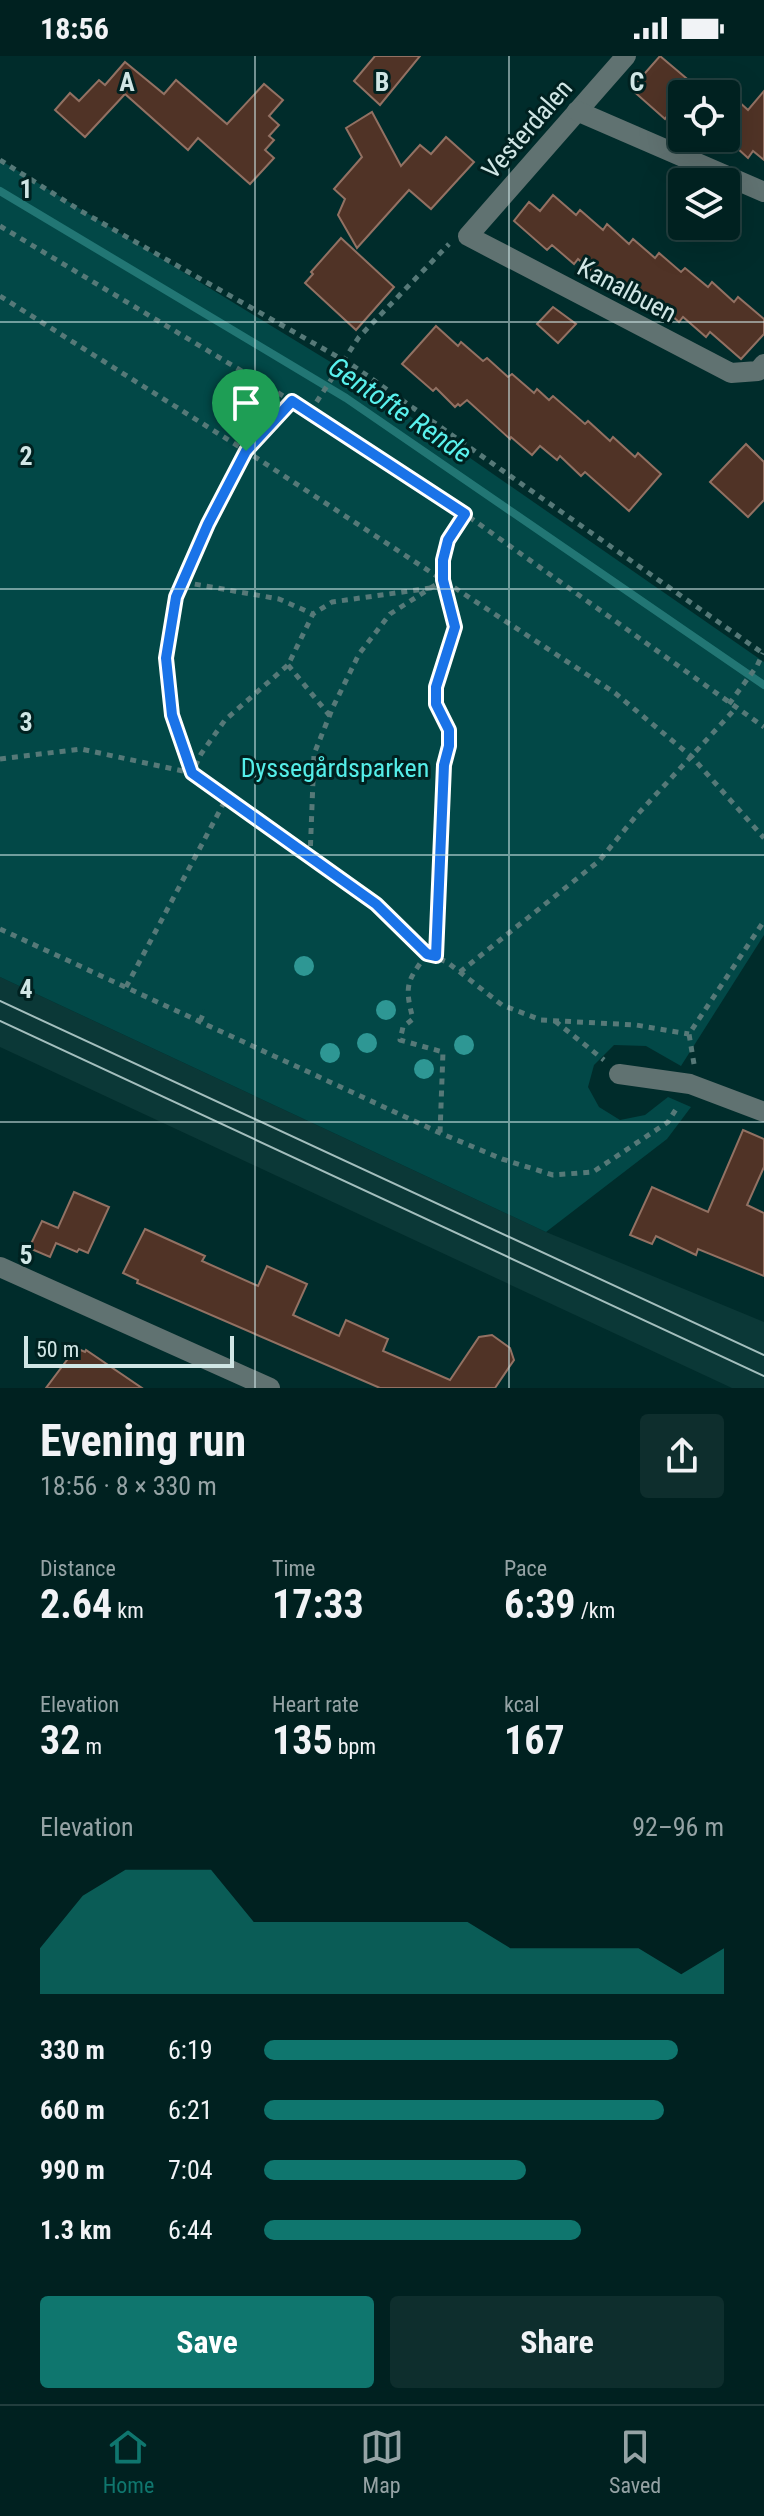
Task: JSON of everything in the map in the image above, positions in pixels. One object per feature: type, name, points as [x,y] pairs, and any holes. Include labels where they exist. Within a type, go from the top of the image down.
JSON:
[{"type":"street","name":"Vesterdalen","points":[[468,236],[626,56]]},
{"type":"street","points":[[577,111],[764,192]]},
{"type":"street","name":"Kanalbuen","points":[[468,236],[731,373],[758,371],[764,364]]},
{"type":"street","points":[[619,1074],[690,1084],[764,1112]]},
{"type":"street","points":[[0,1267],[270,1388]]},
{"type":"path","points":[[0,160],[81,211],[342,362],[764,653],[729,704]]},
{"type":"path","points":[[0,226],[310,412],[465,514],[764,727]]},
{"type":"path","points":[[310,412],[359,337],[447,245],[468,236]]},
{"type":"path","points":[[0,296],[246,451],[615,693],[692,757],[764,838]]},
{"type":"path","points":[[192,773],[172,715],[166,658],[176,597],[208,524],[246,451],[292,401]]},
{"type":"path","points":[[436,956],[444,765],[449,730],[436,704],[436,687],[455,627],[443,580],[443,560],[448,540],[465,514]]},
{"type":"path","points":[[310,858],[314,754],[359,654],[390,614],[443,580]]},
{"type":"path","points":[[183,582],[279,599],[313,614]]},
{"type":"path","points":[[192,773],[201,754],[225,720],[288,665],[313,614],[332,602],[431,588]]},
{"type":"path","points":[[288,665],[330,716]]},
{"type":"path","points":[[459,972],[599,861],[636,816],[736,708]]},
{"type":"path","points":[[0,759],[81,749],[192,773],[376,904],[427,954],[436,956],[502,1005],[541,1020],[636,1025],[689,1034]]},
{"type":"path","points":[[126,987],[227,797]]},
{"type":"path","points":[[0,929],[440,1133],[502,1159],[553,1175],[593,1172],[668,1122],[690,1084],[695,1059],[689,1034],[764,921]]},
{"type":"path","points":[[427,954],[414,972],[406,992],[413,1019],[403,1027],[400,1040],[443,1052],[440,1133]]},
{"type":"path","points":[[200,1021],[205,1010]]},
{"type":"path","points":[[555,1021],[619,1074]]},
{"type":"shaded area","points":[[0,977],[546,1232],[764,1322],[764,1388],[732,1388],[0,1047]]},
{"type":"green space","name":"Dyssegårdsparken","points":[[0,160],[342,369],[764,662],[764,935],[681,1066],[646,1046],[614,1045],[594,1065],[588,1087],[599,1107],[620,1120],[645,1115],[668,1097],[691,1107],[667,1139],[546,1232],[0,977]]},
{"type":"building","points":[[375,56],[420,56],[380,105],[354,81]]},
{"type":"building","points":[[660,56],[688,80],[668,80],[668,115],[665,119],[631,89]]},
{"type":"building","points":[[125,62],[164,94],[176,80],[227,124],[264,84],[283,100],[269,116],[279,125],[269,136],[274,140],[265,150],[274,158],[250,184],[198,138],[188,150],[125,94],[85,137],[55,110],[70,93],[79,101],[99,80],[105,85]]},
{"type":"building","points":[[764,91],[764,160],[753,151],[748,158],[740,151],[740,103],[748,110]]},
{"type":"building","points":[[372,112],[401,166],[420,145],[431,154],[446,137],[474,162],[431,209],[409,190],[357,248],[338,215],[345,199],[334,189],[362,157],[346,128]]},
{"type":"building","points":[[553,195],[576,215],[580,210],[603,230],[607,224],[629,244],[633,239],[655,258],[659,253],[681,272],[685,268],[708,287],[712,282],[734,302],[738,297],[764,319],[764,334],[741,359],[710,332],[706,337],[683,317],[679,322],[664,309],[659,315],[605,275],[601,279],[578,259],[574,264],[552,245],[547,250],[514,221],[529,202],[540,211]]},
{"type":"building","points":[[341,238],[394,287],[356,330],[305,283]]},
{"type":"building","points":[[553,307],[576,324],[558,343],[537,324]]},
{"type":"building","points":[[436,326],[458,346],[461,342],[483,361],[487,358],[508,377],[512,374],[534,393],[537,389],[549,400],[553,396],[585,424],[588,421],[610,441],[613,437],[635,457],[638,453],[661,474],[629,511],[585,472],[581,476],[560,456],[557,460],[540,446],[532,455],[467,400],[455,407],[436,388],[433,391],[402,364]]},
{"type":"building","points":[[746,444],[764,462],[764,500],[748,517],[710,482]]},
{"type":"building","points":[[743,1130],[764,1139],[764,1167],[747,1205],[764,1213],[764,1276],[698,1249],[696,1255],[656,1236],[652,1244],[630,1235],[652,1187],[708,1212]]},
{"type":"building","points":[[74,1192],[109,1207],[88,1253],[56,1243],[50,1257],[29,1248],[42,1221],[58,1228]]},
{"type":"building","points":[[145,1229],[205,1256],[202,1261],[258,1286],[267,1266],[307,1284],[293,1315],[339,1336],[346,1320],[388,1339],[383,1351],[450,1380],[479,1337],[492,1335],[510,1348],[514,1360],[495,1388],[380,1388],[137,1283],[138,1280],[123,1273]]},
{"type":"building","points":[[76,1348],[86,1350],[142,1388],[46,1388]]},
{"type":"waterway","name":"Gentofte Rende","points":[[0,191],[346,398],[764,685]]},
{"type":"tram line","points":[[0,1001],[764,1355]]},
{"type":"tram line","points":[[0,1021],[764,1376]]},
{"type":"route","points":[[292,401],[465,514],[448,540],[443,560],[443,580],[455,627],[436,687],[436,704],[449,730],[449,746],[444,765],[436,956],[427,954],[376,904],[192,773],[172,715],[166,658],[176,597],[208,524],[246,451],[292,401]]}]
